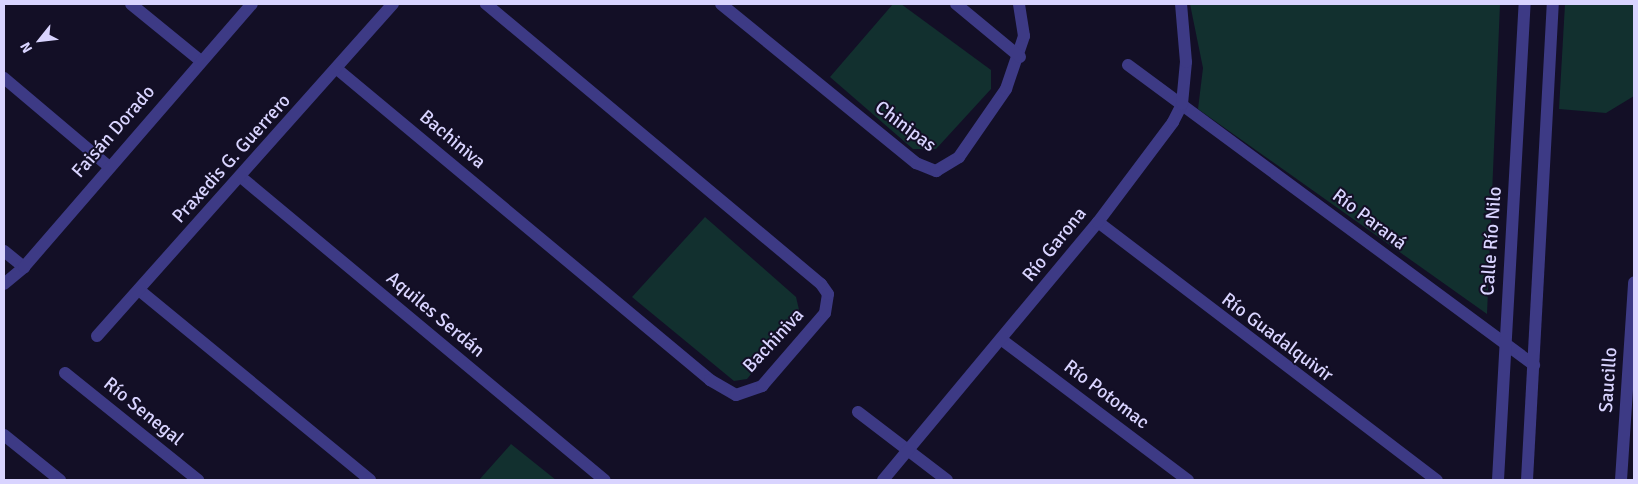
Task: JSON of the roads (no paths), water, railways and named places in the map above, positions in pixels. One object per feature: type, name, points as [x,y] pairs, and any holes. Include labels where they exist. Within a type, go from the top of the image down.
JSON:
[{"type":"street","points":[[131,4],[200,61]]},
{"type":"street","name":"Faisán Dorado","points":[[4,284],[24,267],[108,166],[252,4]]},
{"type":"street","name":"Praxedis G. Guerrero","points":[[97,336],[242,178],[393,4]]},
{"type":"street","name":"Bachiniva","points":[[337,69],[710,380],[736,394],[762,386],[825,313],[828,294],[821,284],[486,4]]},
{"type":"street","name":"Chinipas","points":[[721,4],[916,163],[936,171],[959,157],[1006,89],[1020,57],[1024,36],[1019,4]]},
{"type":"street","points":[[956,4],[1020,57]]},
{"type":"street","points":[[1181,4],[1186,62],[1182,104]]},
{"type":"street","name":"Calle Río Nilo","points":[[1498,480],[1524,4]]},
{"type":"street","points":[[1527,480],[1554,4]]},
{"type":"street","name":"Río Paraná","points":[[1128,65],[1534,365]]},
{"type":"street","points":[[4,78],[108,166]]},
{"type":"street","name":"Río Garona","points":[[883,480],[1002,340],[1098,222],[1182,104]]},
{"type":"street","name":"Aquiles Serdán","points":[[242,178],[605,480]]},
{"type":"street","name":"Río Guadalquivir","points":[[1098,222],[1437,480]]},
{"type":"street","points":[[4,251],[24,267]]},
{"type":"street","name":"Saucillo","points":[[1621,480],[1634,282]]},
{"type":"street","points":[[139,290],[370,480]]},
{"type":"street","name":"Río Potomac","points":[[1002,340],[1188,480]]},
{"type":"street","name":"Río Senegal","points":[[65,373],[198,480]]},
{"type":"street","points":[[858,412],[947,480]]},
{"type":"street","points":[[4,435],[60,480]]}]
